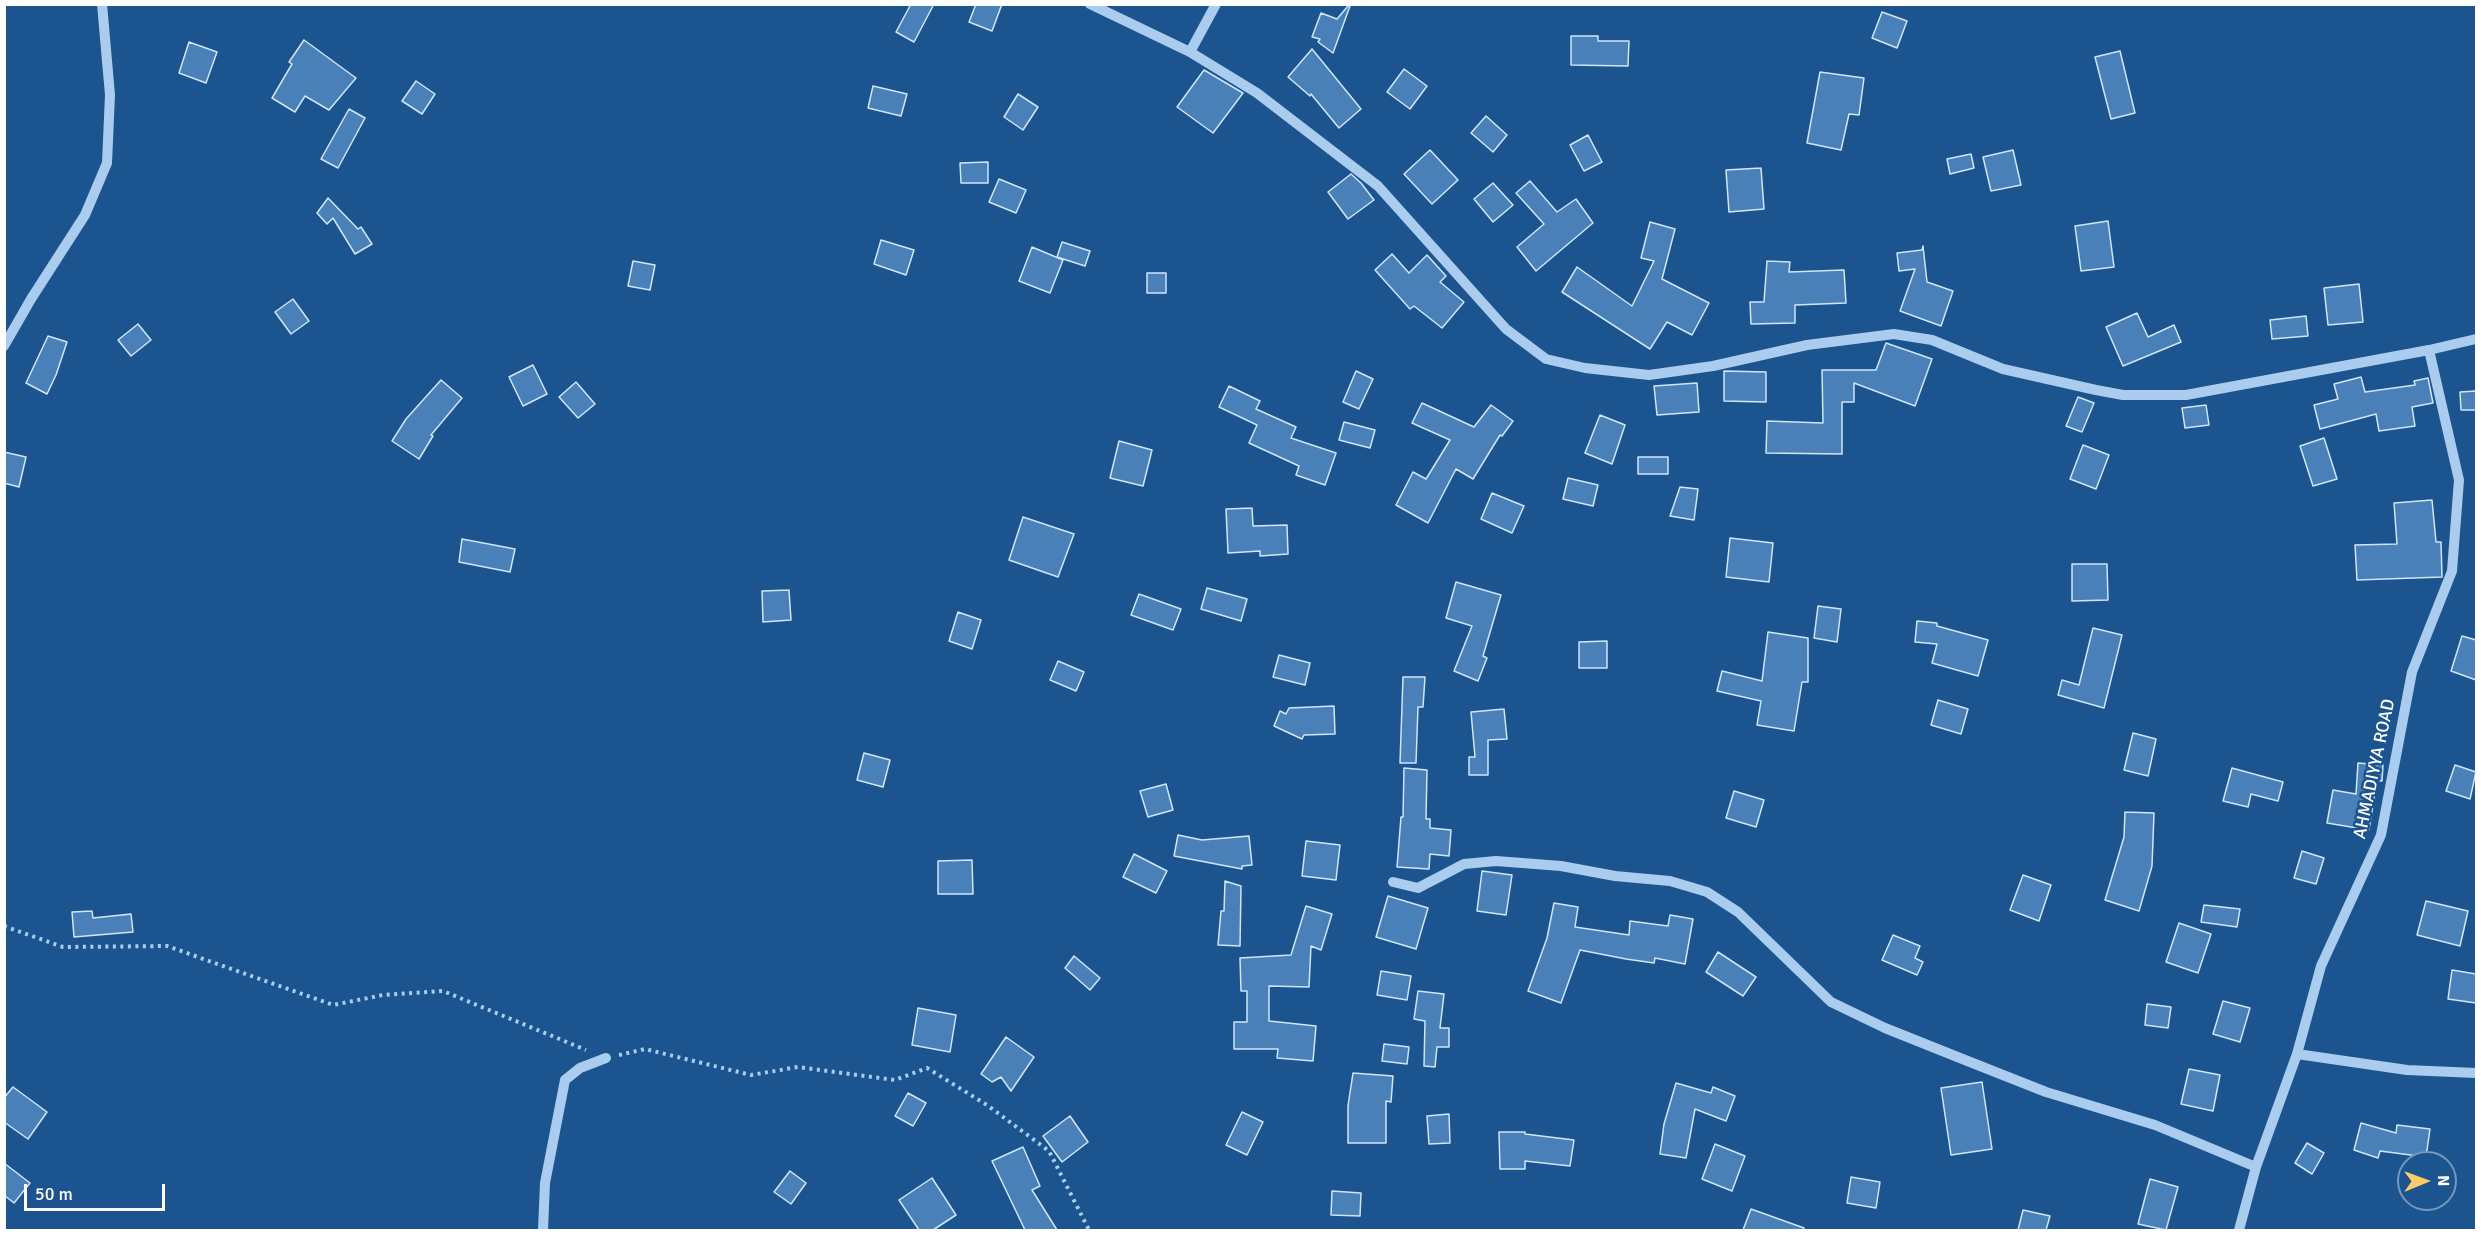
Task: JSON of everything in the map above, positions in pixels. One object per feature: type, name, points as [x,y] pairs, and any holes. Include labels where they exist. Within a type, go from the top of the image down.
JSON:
[{"type":"street","points":[[4,346],[85,215],[107,163],[110,95],[102,4]]},
{"type":"street","points":[[1090,4],[1190,52],[1257,93],[1378,186],[1506,329],[1546,359],[1585,368],[1649,375],[1713,366],[1807,345],[1894,334],[1932,340],[2003,369],[2096,390],[2123,394],[2186,395],[2429,350],[2476,339]]},
{"type":"street","points":[[1190,52],[1216,4]]},
{"type":"street","name":"AHMADIYYA ROAD","points":[[2240,1230],[2256,1167],[2297,1054],[2321,966],[2381,835],[2412,672],[2452,571],[2459,480],[2429,350]]},
{"type":"street","points":[[1393,882],[1418,888],[1464,864],[1496,861],[1561,866],[1615,876],[1670,881],[1707,892],[1738,912],[1831,1002],[1885,1028],[2046,1092],[2155,1125],[2256,1167]]},
{"type":"street","points":[[2297,1054],[2407,1070],[2476,1073]]},
{"type":"street","points":[[543,1230],[545,1183],[565,1080],[580,1068],[606,1058]]},
{"type":"path","points":[[4,926],[63,947],[167,946],[333,1005],[383,995],[443,992],[606,1058],[645,1049],[751,1075],[798,1067],[895,1080],[927,1068],[987,1105],[1049,1151],[1089,1230]]},
{"type":"building","points":[[911,4],[934,4],[914,42],[896,32]]},
{"type":"building","points":[[976,4],[1002,4],[992,31],[969,22]]},
{"type":"building","points":[[1350,6],[1333,53],[1318,42],[1320,39],[1312,37],[1321,13],[1337,19]]},
{"type":"building","points":[[1882,12],[1907,21],[1897,48],[1872,38]]},
{"type":"building","points":[[1571,36],[1598,36],[1598,41],[1629,41],[1628,66],[1571,65]]},
{"type":"building","points":[[304,40],[356,78],[329,110],[305,96],[295,112],[272,98],[292,64],[289,62]]},
{"type":"building","points":[[189,42],[217,52],[206,83],[179,73]]},
{"type":"building","points":[[1312,49],[1361,109],[1339,128],[1311,94],[1310,96],[1288,77]]},
{"type":"building","points":[[2120,51],[2135,113],[2111,119],[2095,57]]},
{"type":"building","points":[[1404,69],[1427,86],[1410,109],[1387,92]]},
{"type":"building","points":[[1204,70],[1243,93],[1213,133],[1177,107]]},
{"type":"building","points":[[1820,72],[1864,78],[1859,115],[1849,114],[1841,150],[1807,143]]},
{"type":"building","points":[[416,81],[435,94],[422,114],[402,101]]},
{"type":"building","points":[[873,86],[907,94],[901,116],[868,108]]},
{"type":"building","points":[[1018,94],[1038,107],[1023,130],[1004,117]]},
{"type":"building","points":[[349,109],[365,118],[338,168],[321,159]]},
{"type":"building","points":[[1486,116],[1507,135],[1493,152],[1471,133]]},
{"type":"building","points":[[1588,135],[1602,162],[1584,171],[1570,145]]},
{"type":"building","points":[[1430,150],[1458,180],[1432,204],[1404,174]]},
{"type":"building","points":[[2013,150],[2021,185],[1991,191],[1983,157]]},
{"type":"building","points":[[1971,154],[1974,168],[1950,174],[1947,159]]},
{"type":"building","points":[[988,162],[988,183],[961,183],[960,163]]},
{"type":"building","points":[[1761,168],[1764,209],[1729,212],[1726,170]]},
{"type":"building","points":[[1351,174],[1374,200],[1348,219],[1328,192]]},
{"type":"building","points":[[999,179],[1026,190],[1016,213],[989,202]]},
{"type":"building","points":[[1530,181],[1557,212],[1576,199],[1593,223],[1536,271],[1517,247],[1544,224],[1516,193]]},
{"type":"building","points":[[1493,183],[1513,205],[1493,222],[1474,199]]},
{"type":"building","points":[[328,198],[358,229],[361,227],[372,244],[355,254],[333,218],[327,224],[317,213]]},
{"type":"building","points":[[2108,221],[2114,267],[2081,271],[2075,226]]},
{"type":"building","points":[[1650,222],[1675,229],[1662,279],[1709,303],[1692,335],[1667,322],[1650,349],[1562,292],[1577,267],[1632,306],[1654,261],[1641,258]]},
{"type":"building","points":[[881,240],[914,250],[906,275],[874,264]]},
{"type":"building","points":[[1062,242],[1090,251],[1085,266],[1057,257]]},
{"type":"building","points":[[1923,246],[1927,282],[1953,291],[1941,326],[1900,311],[1915,269],[1899,271],[1897,253],[1922,250]]},
{"type":"building","points":[[1032,247],[1063,260],[1050,293],[1019,281]]},
{"type":"building","points":[[1392,254],[1409,273],[1427,255],[1446,276],[1440,282],[1464,302],[1442,328],[1414,306],[1410,309],[1375,270]]},
{"type":"building","points":[[633,261],[655,265],[650,290],[628,286]]},
{"type":"building","points":[[1767,261],[1790,262],[1789,272],[1844,270],[1846,303],[1795,305],[1795,323],[1751,324],[1750,302],[1764,302]]},
{"type":"building","points":[[1147,273],[1166,273],[1166,293],[1147,293]]},
{"type":"building","points":[[2359,284],[2363,322],[2328,325],[2324,288]]},
{"type":"building","points":[[293,299],[309,321],[291,334],[275,312]]},
{"type":"building","points":[[2137,313],[2148,337],[2174,325],[2181,342],[2123,366],[2106,327]]},
{"type":"building","points":[[2306,316],[2308,336],[2272,339],[2270,320]]},
{"type":"building","points":[[138,324],[151,340],[131,356],[118,340]]},
{"type":"building","points":[[48,336],[67,342],[47,394],[26,383]]},
{"type":"building","points":[[1886,343],[1932,359],[1915,406],[1854,383],[1854,402],[1842,402],[1842,454],[1766,453],[1767,421],[1823,423],[1822,370],[1876,370]]},
{"type":"building","points":[[533,365],[547,394],[523,406],[509,377]]},
{"type":"building","points":[[1356,371],[1373,379],[1359,409],[1343,402]]},
{"type":"building","points":[[1724,371],[1766,372],[1766,402],[1724,401]]},
{"type":"building","points":[[2361,377],[2365,392],[2415,385],[2414,381],[2428,378],[2433,403],[2412,407],[2415,426],[2379,431],[2376,414],[2320,429],[2314,405],[2338,399],[2334,384]]},
{"type":"building","points":[[441,380],[462,398],[431,435],[433,436],[419,459],[392,441],[406,419]]},
{"type":"building","points":[[576,382],[595,404],[578,418],[559,397]]},
{"type":"building","points":[[1697,383],[1699,412],[1657,415],[1654,386]]},
{"type":"building","points":[[1229,386],[1260,401],[1256,409],[1296,427],[1291,438],[1336,453],[1325,485],[1296,475],[1299,466],[1249,443],[1257,425],[1219,407]]},
{"type":"building","points":[[2476,391],[2476,410],[2461,410],[2460,392]]},
{"type":"building","points":[[2078,397],[2094,403],[2082,432],[2066,426]]},
{"type":"building","points":[[1422,403],[1474,427],[1491,405],[1513,421],[1502,436],[1500,435],[1473,479],[1456,469],[1428,523],[1396,505],[1413,472],[1426,479],[1450,440],[1412,423]]},
{"type":"building","points":[[2206,405],[2209,425],[2185,428],[2182,408]]},
{"type":"building","points":[[1600,415],[1625,425],[1612,464],[1585,453]]},
{"type":"building","points":[[1344,422],[1375,430],[1370,448],[1339,440]]},
{"type":"building","points":[[2324,438],[2337,479],[2313,486],[2300,446]]},
{"type":"building","points":[[1119,441],[1152,450],[1143,486],[1110,478]]},
{"type":"building","points":[[2083,445],[2109,455],[2096,489],[2070,479]]},
{"type":"building","points":[[4,452],[26,457],[19,487],[4,483]]},
{"type":"building","points":[[1638,457],[1668,457],[1668,474],[1638,474]]},
{"type":"building","points":[[1568,478],[1598,485],[1593,506],[1563,499]]},
{"type":"building","points":[[1680,487],[1698,489],[1694,520],[1670,516]]},
{"type":"building","points":[[1492,493],[1524,506],[1512,533],[1481,519]]},
{"type":"building","points":[[2432,500],[2436,542],[2441,542],[2442,577],[2357,580],[2355,545],[2397,544],[2394,503]]},
{"type":"building","points":[[1252,508],[1253,526],[1287,525],[1288,554],[1260,556],[1260,551],[1228,553],[1226,509]]},
{"type":"building","points":[[1023,517],[1074,534],[1058,577],[1009,560]]},
{"type":"building","points":[[1730,538],[1773,543],[1769,582],[1726,577]]},
{"type":"building","points":[[462,539],[515,549],[510,572],[459,562]]},
{"type":"building","points":[[2072,564],[2107,564],[2108,600],[2072,601]]},
{"type":"building","points":[[1456,582],[1501,595],[1483,656],[1487,658],[1478,681],[1454,671],[1472,626],[1446,618]]},
{"type":"building","points":[[1207,588],[1247,599],[1241,621],[1201,609]]},
{"type":"building","points":[[789,590],[791,620],[763,622],[762,591]]},
{"type":"building","points":[[1139,594],[1181,609],[1173,630],[1131,615]]},
{"type":"building","points":[[1818,606],[1841,609],[1837,642],[1814,638]]},
{"type":"building","points":[[958,612],[981,620],[972,649],[949,641]]},
{"type":"building","points":[[1917,621],[1937,623],[1937,626],[1988,640],[1978,676],[1932,663],[1937,644],[1915,642]]},
{"type":"building","points":[[2093,628],[2122,635],[2104,708],[2058,695],[2062,680],[2079,685]]},
{"type":"building","points":[[1768,632],[1808,638],[1808,682],[1802,682],[1794,731],[1757,725],[1761,701],[1717,691],[1722,671],[1762,681]]},
{"type":"building","points":[[2462,636],[2476,640],[2476,680],[2451,671]]},
{"type":"building","points":[[1607,641],[1607,668],[1579,668],[1579,642]]},
{"type":"building","points":[[1279,655],[1310,663],[1305,685],[1273,677]]},
{"type":"building","points":[[1058,661],[1084,672],[1076,691],[1050,680]]},
{"type":"building","points":[[1403,677],[1425,677],[1423,707],[1418,707],[1416,763],[1400,763]]},
{"type":"building","points":[[1938,700],[1968,709],[1961,734],[1931,725]]},
{"type":"building","points":[[1334,706],[1335,734],[1304,735],[1302,739],[1274,726],[1280,711],[1286,714],[1289,708]]},
{"type":"building","points":[[1504,709],[1507,739],[1488,740],[1488,775],[1469,775],[1469,757],[1475,757],[1471,712]]},
{"type":"building","points":[[2133,733],[2156,739],[2148,776],[2124,770]]},
{"type":"building","points":[[864,753],[890,760],[883,787],[857,780]]},
{"type":"building","points":[[2358,763],[2383,765],[2382,781],[2377,780],[2369,830],[2327,823],[2333,790],[2356,794]]},
{"type":"building","points":[[2455,765],[2476,772],[2470,799],[2446,791]]},
{"type":"building","points":[[1404,768],[1427,770],[1426,819],[1430,819],[1430,828],[1451,830],[1449,856],[1430,854],[1429,869],[1397,867],[1401,817],[1403,817]]},
{"type":"building","points":[[2232,768],[2283,782],[2278,801],[2251,794],[2248,807],[2223,801]]},
{"type":"building","points":[[1166,784],[1173,810],[1148,817],[1140,791]]},
{"type":"building","points":[[1734,791],[1764,800],[1756,827],[1726,818]]},
{"type":"building","points":[[2125,812],[2154,813],[2152,866],[2139,911],[2105,900],[2124,837]]},
{"type":"building","points":[[1178,835],[1202,840],[1249,836],[1252,865],[1242,866],[1242,869],[1174,856]]},
{"type":"building","points":[[1306,841],[1340,845],[1336,880],[1302,876]]},
{"type":"building","points":[[2302,851],[2324,858],[2316,884],[2294,878]]},
{"type":"building","points":[[1134,854],[1167,871],[1156,893],[1123,877]]},
{"type":"building","points":[[972,860],[973,894],[938,894],[938,861]]},
{"type":"building","points":[[1482,871],[1512,875],[1506,915],[1477,911]]},
{"type":"building","points":[[2023,875],[2051,885],[2039,921],[2010,910]]},
{"type":"building","points":[[1225,881],[1241,886],[1240,946],[1218,945],[1221,911],[1224,911]]},
{"type":"building","points":[[1388,896],[1428,908],[1416,949],[1376,937]]},
{"type":"building","points":[[2426,901],[2468,911],[2460,946],[2417,935]]},
{"type":"building","points":[[1554,903],[1578,907],[1575,927],[1629,935],[1630,921],[1668,926],[1670,915],[1693,919],[1685,964],[1655,958],[1654,963],[1580,950],[1561,1003],[1528,991],[1547,938]]},
{"type":"building","points":[[2204,905],[2240,909],[2237,927],[2201,922]]},
{"type":"building","points":[[1306,906],[1332,914],[1321,950],[1311,946],[1309,987],[1269,986],[1269,1021],[1316,1026],[1313,1061],[1277,1058],[1278,1049],[1234,1049],[1234,1022],[1247,1022],[1247,991],[1241,991],[1240,958],[1291,955]]},
{"type":"building","points":[[92,911],[93,918],[131,914],[133,932],[74,937],[72,912]]},
{"type":"building","points":[[2179,923],[2211,934],[2198,973],[2166,962]]},
{"type":"building","points":[[1893,935],[1920,946],[1915,958],[1923,962],[1917,975],[1882,960]]},
{"type":"building","points":[[1718,952],[1756,977],[1743,996],[1706,972]]},
{"type":"building","points":[[1074,956],[1100,978],[1090,990],[1065,968]]},
{"type":"building","points":[[2452,970],[2476,974],[2476,1003],[2448,999]]},
{"type":"building","points":[[1381,971],[1411,976],[1407,1000],[1377,995]]},
{"type":"building","points":[[1418,991],[1444,994],[1440,1028],[1449,1028],[1449,1047],[1437,1047],[1435,1067],[1424,1066],[1425,1021],[1414,1019]]},
{"type":"building","points":[[2223,1001],[2250,1008],[2240,1042],[2213,1034]]},
{"type":"building","points":[[2147,1004],[2171,1007],[2168,1028],[2145,1025]]},
{"type":"building","points":[[918,1008],[956,1015],[950,1052],[912,1045]]},
{"type":"building","points":[[1006,1037],[1034,1057],[1011,1091],[1001,1077],[992,1082],[981,1074]]},
{"type":"building","points":[[1384,1044],[1409,1047],[1407,1064],[1382,1061]]},
{"type":"building","points":[[2189,1069],[2220,1075],[2213,1111],[2181,1104]]},
{"type":"building","points":[[1353,1073],[1393,1076],[1391,1102],[1386,1101],[1386,1143],[1348,1143],[1348,1106]]},
{"type":"building","points":[[1982,1082],[1992,1149],[1951,1155],[1941,1088]]},
{"type":"building","points":[[1676,1083],[1711,1093],[1713,1087],[1735,1096],[1726,1121],[1695,1109],[1686,1158],[1660,1154],[1664,1124]]},
{"type":"building","points":[[13,1087],[47,1112],[28,1139],[4,1122],[4,1098]]},
{"type":"building","points":[[908,1093],[926,1103],[913,1126],[895,1116]]},
{"type":"building","points":[[1242,1112],[1263,1122],[1247,1155],[1226,1145]]},
{"type":"building","points":[[1449,1114],[1450,1143],[1429,1144],[1427,1116]]},
{"type":"building","points":[[1070,1116],[1088,1142],[1062,1162],[1043,1136]]},
{"type":"building","points":[[2361,1123],[2396,1133],[2397,1125],[2430,1129],[2427,1151],[2397,1151],[2397,1153],[2380,1151],[2378,1158],[2354,1150]]},
{"type":"building","points":[[1499,1132],[1525,1132],[1525,1134],[1574,1140],[1570,1166],[1525,1161],[1525,1169],[1500,1169]]},
{"type":"building","points":[[2307,1143],[2324,1153],[2312,1174],[2295,1163]]},
{"type":"building","points":[[1715,1144],[1745,1156],[1732,1191],[1702,1179]]},
{"type":"building","points":[[1023,1147],[1040,1186],[1032,1190],[1057,1230],[1025,1230],[992,1161]]},
{"type":"building","points":[[4,1163],[30,1183],[14,1203],[4,1195]]},
{"type":"building","points":[[790,1171],[806,1183],[791,1204],[774,1192]]},
{"type":"building","points":[[1851,1177],[1880,1182],[1876,1208],[1847,1203]]},
{"type":"building","points":[[932,1178],[956,1215],[933,1230],[919,1230],[899,1200]]},
{"type":"building","points":[[2150,1179],[2178,1187],[2166,1230],[2138,1224]]},
{"type":"building","points":[[1332,1191],[1361,1193],[1360,1216],[1331,1215]]},
{"type":"building","points":[[1751,1209],[1804,1228],[1804,1230],[1743,1230]]},
{"type":"building","points":[[2023,1210],[2050,1216],[2046,1230],[2018,1230]]}]
